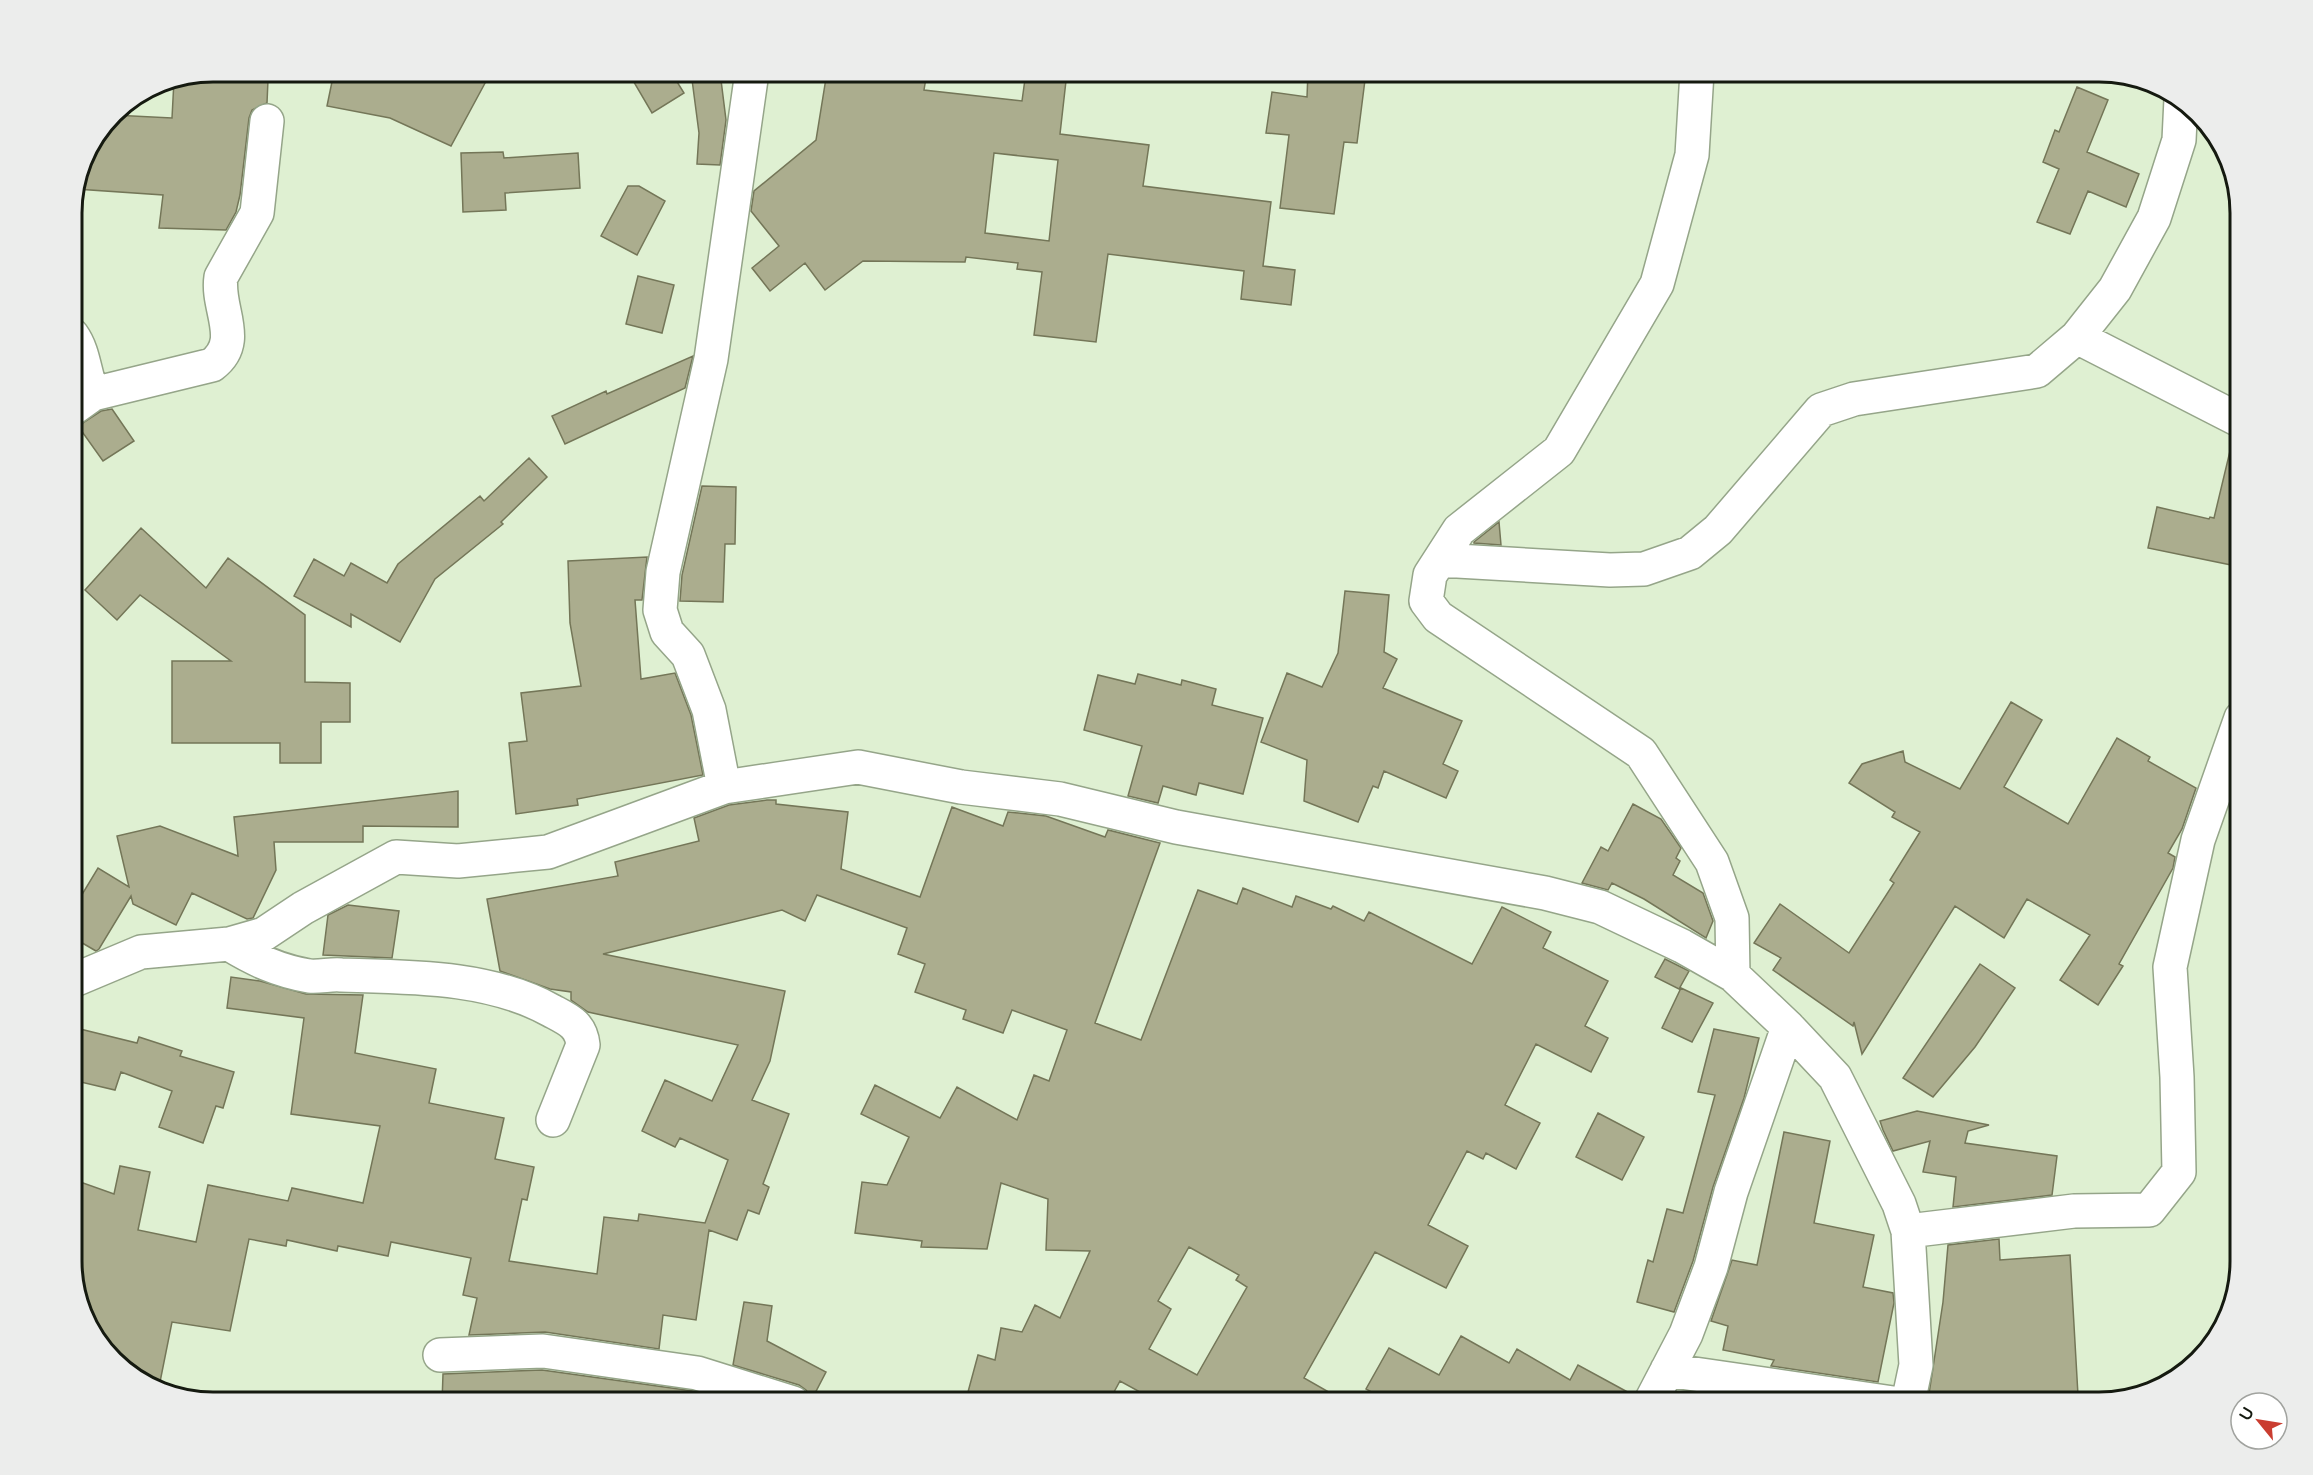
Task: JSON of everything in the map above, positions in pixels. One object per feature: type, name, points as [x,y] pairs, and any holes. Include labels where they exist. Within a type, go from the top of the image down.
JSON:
[{"type":"street","points":[[1696,82],[1692,155],[1657,284],[1559,451],[1459,530],[1430,575],[1426,601],[1438,617],[1641,753],[1712,862],[1732,918],[1733,975]]},
{"type":"street","points":[[724,787],[709,710],[688,655],[667,632],[660,610],[663,572],[711,359],[750,83]]},
{"type":"street","points":[[1440,560],[1610,570],[1644,569],[1690,553],[1718,530],[1821,410],[1854,399],[2037,371],[2077,337],[2115,289],[2154,218],[2179,140],[2180,111]]},
{"type":"street","points":[[83,401],[212,365],[221,358],[226,350],[229,333],[220,288],[221,277],[257,213],[267,121]]},
{"type":"street","points":[[2077,337],[2230,415]]},
{"type":"street","points":[[83,359],[88,383],[83,401]]},
{"type":"street","points":[[1908,1231],[2074,1211],[2150,1210],[2179,1172],[2177,1077],[2170,967],[2198,840],[2230,749]]},
{"type":"street","points":[[83,976],[141,952],[229,945],[264,934],[303,908],[396,857],[458,861],[548,852],[724,787],[858,767],[961,787],[1060,799],[1176,827],[1545,893],[1600,907],[1682,945],[1733,975],[1788,1027],[1835,1077],[1899,1204],[1908,1231],[1916,1365],[1910,1392]]},
{"type":"street","points":[[229,945],[262,964],[284,971],[312,976],[339,974],[479,986],[510,993],[541,1005],[574,1023],[582,1032],[584,1045],[553,1120]]},
{"type":"street","points":[[1656,1392],[1686,1334],[1711,1267],[1731,1192],[1788,1027]]},
{"type":"street","points":[[440,1355],[543,1351],[697,1373],[758,1392]]},
{"type":"street","points":[[1667,1370],[1818,1392]]},
{"type":"building","points":[[1308,82],[1365,82],[1357,143],[1344,142],[1334,214],[1280,208],[1289,135],[1266,133],[1272,92],[1307,97]]},
{"type":"building","points":[[205,83],[268,83],[267,103],[252,110],[249,118],[240,195],[236,212],[226,230],[159,228],[163,195],[85,190],[89,171],[100,148],[127,116],[172,118],[174,88]]},
{"type":"building","points":[[332,83],[485,83],[451,146],[390,118],[327,106]]},
{"type":"building","points":[[634,83],[678,83],[684,93],[652,113]]},
{"type":"building","points":[[692,83],[721,83],[726,120],[720,165],[697,164],[699,133]]},
{"type":"building","points":[[825,83],[925,83],[924,90],[1022,101],[1025,83],[1066,83],[1060,134],[1149,145],[1143,186],[1271,202],[1263,266],[1295,270],[1291,305],[1241,299],[1244,271],[1108,254],[1096,342],[1034,335],[1042,272],[1017,269],[1018,263],[966,257],[965,262],[863,261],[825,290],[805,263],[770,291],[752,268],[779,246],[751,211],[754,191],[816,140]],"holes":[[[994,153],[1058,160],[1049,241],[985,233]]]},
{"type":"building","points":[[2077,87],[2108,100],[2087,152],[2139,174],[2126,207],[2088,191],[2070,234],[2037,222],[2059,169],[2043,162],[2055,130],[2059,132]]},
{"type":"building","points":[[503,152],[504,158],[578,153],[580,188],[505,193],[506,210],[463,212],[461,153]]},
{"type":"building","points":[[628,186],[639,186],[665,201],[637,255],[601,236]]},
{"type":"building","points":[[638,276],[674,285],[662,333],[626,324]]},
{"type":"building","points":[[693,356],[685,388],[565,444],[552,416],[606,391],[607,394]]},
{"type":"building","points":[[112,409],[134,441],[103,461],[83,433],[83,423],[101,411]]},
{"type":"building","points":[[2230,451],[2230,565],[2148,548],[2157,507],[2209,519],[2214,518]]},
{"type":"building","points":[[529,458],[547,477],[501,522],[503,524],[435,579],[400,642],[351,614],[351,627],[294,596],[314,559],[344,576],[351,563],[387,583],[398,564],[480,496],[484,501]]},
{"type":"building","points":[[702,486],[736,487],[735,544],[725,544],[723,602],[680,601],[682,575]]},
{"type":"building","points":[[1499,522],[1501,545],[1474,543],[1474,542]]},
{"type":"building","points":[[141,528],[206,588],[228,558],[305,615],[305,682],[350,683],[350,722],[321,722],[321,763],[280,763],[280,743],[172,743],[172,661],[231,661],[140,595],[117,620],[85,590]]},
{"type":"building","points":[[647,557],[642,600],[635,600],[641,679],[675,673],[691,715],[703,775],[577,799],[578,805],[516,814],[509,743],[527,741],[521,693],[581,686],[570,623],[568,561]]},
{"type":"building","points":[[1345,591],[1389,595],[1384,652],[1397,659],[1383,688],[1462,721],[1443,764],[1458,771],[1446,798],[1384,771],[1378,788],[1373,786],[1358,822],[1304,801],[1307,760],[1261,742],[1287,673],[1322,687],[1338,653]]},
{"type":"building","points":[[1138,674],[1181,685],[1182,680],[1216,689],[1212,705],[1263,718],[1243,794],[1199,783],[1196,795],[1163,786],[1158,803],[1128,796],[1142,746],[1084,730],[1098,675],[1135,684]]},
{"type":"building","points":[[2011,702],[2042,720],[2004,787],[2068,824],[2117,738],[2150,757],[2148,761],[2196,788],[2182,829],[2168,853],[2175,857],[2173,868],[2119,964],[2123,966],[2098,1005],[2060,980],[2090,935],[2027,899],[2004,938],[1955,906],[1862,1054],[1854,1022],[1853,1026],[1773,970],[1781,958],[1754,943],[1780,904],[1849,953],[1894,883],[1890,880],[1920,832],[1892,817],[1895,812],[1849,783],[1862,764],[1903,751],[1905,762],[1960,789]]},
{"type":"building","points":[[458,791],[458,827],[363,826],[363,842],[274,842],[276,870],[253,918],[247,919],[192,893],[176,925],[133,904],[131,896],[99,949],[96,951],[83,943],[83,893],[98,868],[129,887],[117,836],[160,826],[238,856],[234,817]]},
{"type":"building","points":[[767,800],[776,800],[776,804],[848,812],[841,869],[920,897],[952,807],[1003,826],[1008,812],[1046,816],[1105,837],[1108,830],[1160,843],[1095,1023],[1141,1040],[1198,890],[1237,904],[1243,888],[1292,907],[1296,896],[1331,909],[1333,906],[1364,921],[1369,912],[1472,964],[1502,907],[1551,932],[1543,948],[1608,981],[1585,1026],[1608,1038],[1591,1072],[1536,1044],[1505,1105],[1540,1123],[1516,1169],[1486,1153],[1483,1159],[1467,1151],[1428,1225],[1468,1246],[1446,1288],[1375,1252],[1304,1378],[1329,1392],[1140,1392],[1120,1381],[1114,1392],[968,1392],[978,1355],[995,1360],[1001,1328],[1022,1332],[1035,1305],[1060,1318],[1090,1251],[1046,1250],[1048,1199],[1001,1183],[987,1249],[921,1247],[922,1241],[855,1233],[862,1182],[887,1185],[909,1137],[861,1114],[875,1085],[940,1118],[957,1087],[1017,1120],[1034,1075],[1049,1081],[1067,1030],[1012,1010],[1003,1033],[963,1019],[966,1010],[915,992],[925,964],[898,954],[907,928],[817,895],[805,921],[782,910],[603,954],[785,991],[770,1061],[752,1100],[789,1114],[763,1184],[769,1187],[759,1214],[748,1210],[737,1240],[709,1230],[696,1320],[663,1315],[659,1349],[545,1332],[469,1335],[477,1298],[463,1295],[471,1258],[391,1242],[388,1256],[338,1246],[337,1251],[287,1240],[286,1246],[249,1239],[230,1331],[172,1322],[160,1381],[127,1360],[115,1348],[92,1312],[85,1287],[83,1183],[114,1194],[120,1166],[150,1172],[138,1230],[196,1242],[208,1185],[288,1201],[292,1188],[363,1203],[380,1126],[291,1114],[304,1018],[227,1008],[231,977],[260,981],[306,994],[363,995],[355,1053],[436,1069],[429,1103],[504,1118],[495,1159],[534,1167],[527,1200],[522,1199],[509,1261],[597,1274],[604,1217],[638,1221],[639,1214],[705,1223],[728,1160],[680,1138],[675,1147],[642,1131],[665,1080],[712,1101],[738,1045],[588,1012],[571,1000],[571,992],[550,989],[500,971],[487,899],[618,876],[615,862],[699,841],[694,818],[729,805]],"holes":[[[1189,1247],[1239,1275],[1236,1280],[1247,1287],[1197,1375],[1149,1349],[1171,1309],[1158,1301]]]},
{"type":"building","points":[[1633,804],[1661,819],[1681,848],[1676,858],[1680,861],[1673,875],[1703,893],[1713,921],[1706,938],[1644,899],[1612,883],[1608,890],[1582,883],[1601,847],[1608,851]]},
{"type":"building","points":[[348,905],[399,911],[392,958],[323,955],[328,915]]},
{"type":"building","points":[[1665,959],[1689,971],[1679,989],[1655,977]]},
{"type":"building","points":[[1980,964],[2015,988],[1975,1047],[1933,1097],[1903,1078]]},
{"type":"building","points":[[1681,988],[1713,1003],[1692,1042],[1662,1028]]},
{"type":"building","points":[[1714,1029],[1759,1038],[1744,1098],[1713,1187],[1693,1261],[1674,1312],[1637,1302],[1648,1260],[1653,1262],[1667,1209],[1683,1213],[1715,1095],[1698,1092]]},
{"type":"building","points":[[83,1030],[137,1043],[139,1037],[182,1051],[180,1056],[234,1072],[223,1108],[216,1106],[203,1143],[159,1127],[172,1091],[121,1072],[115,1090],[83,1083]]},
{"type":"building","points":[[1917,1111],[1989,1125],[1968,1131],[1965,1143],[2057,1156],[2052,1195],[1953,1207],[1956,1177],[1923,1172],[1930,1141],[1893,1151],[1883,1130],[1880,1121]]},
{"type":"building","points":[[1598,1113],[1644,1137],[1622,1180],[1576,1157]]},
{"type":"building","points":[[1784,1132],[1830,1141],[1814,1223],[1874,1235],[1863,1287],[1893,1293],[1894,1303],[1878,1382],[1771,1366],[1774,1360],[1723,1350],[1728,1326],[1711,1321],[1732,1260],[1757,1265]]},
{"type":"building","points":[[1999,1239],[2000,1260],[2070,1255],[2078,1392],[1929,1392],[1943,1302],[1948,1245]]},
{"type":"building","points":[[744,1302],[772,1306],[767,1341],[826,1372],[816,1392],[807,1392],[799,1385],[733,1365]]},
{"type":"building","points":[[1461,1336],[1509,1363],[1517,1349],[1570,1380],[1578,1365],[1628,1392],[1371,1392],[1366,1389],[1389,1348],[1439,1375]]},
{"type":"building","points":[[542,1370],[696,1392],[442,1392],[443,1374]]}]
